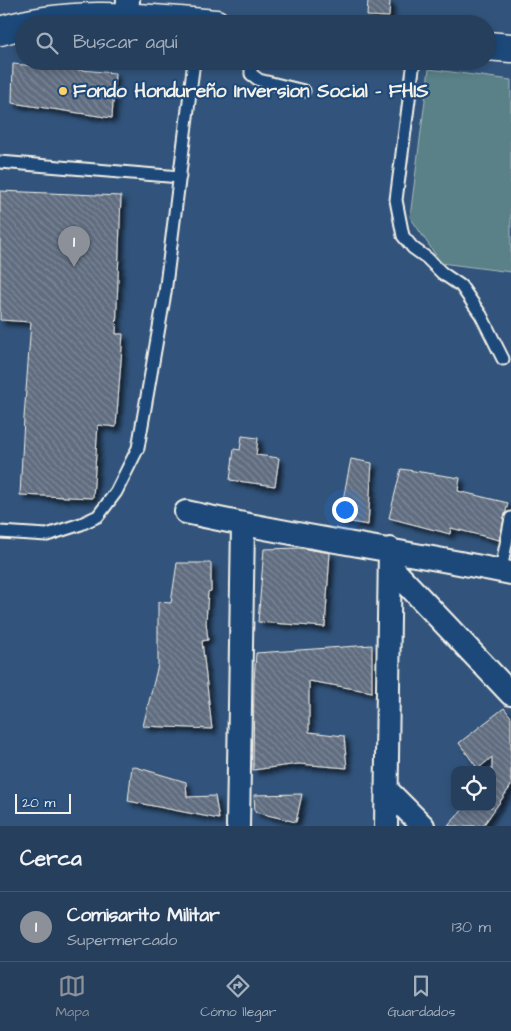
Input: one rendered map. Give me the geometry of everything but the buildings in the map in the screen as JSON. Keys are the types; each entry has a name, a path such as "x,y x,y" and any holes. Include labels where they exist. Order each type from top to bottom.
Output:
{"main road":[{"path":"81,15 128,8 164,15"},
{"path":"0,31 15,26"},
{"path":"496,47 511,48"}],"street":[{"path":"186,512 390,558 506,572"},
{"path":"238,826 243,525"},
{"path":"390,558 511,694"},
{"path":"386,826 390,558"},
{"path":"386,790 423,826"}],"lane":[{"path":"0,532 48,535 98,516 116,492 138,448 166,293 193,70"},
{"path":"251,70 251,74 259,80 304,91"},
{"path":"413,70 396,200 403,236 413,248 427,258 442,273 461,286 481,315 503,359"},
{"path":"0,162 180,177"},
{"path":"506,572 511,518"}],"green space":[{"path":"429,70 511,80 511,272 441,263 410,217"}],"place":[{"name":"Fondo Hondureño Inversion Social - FHIS","path":"63,91"},
{"name":"Comisarito Militar","path":"74,267"}]}
